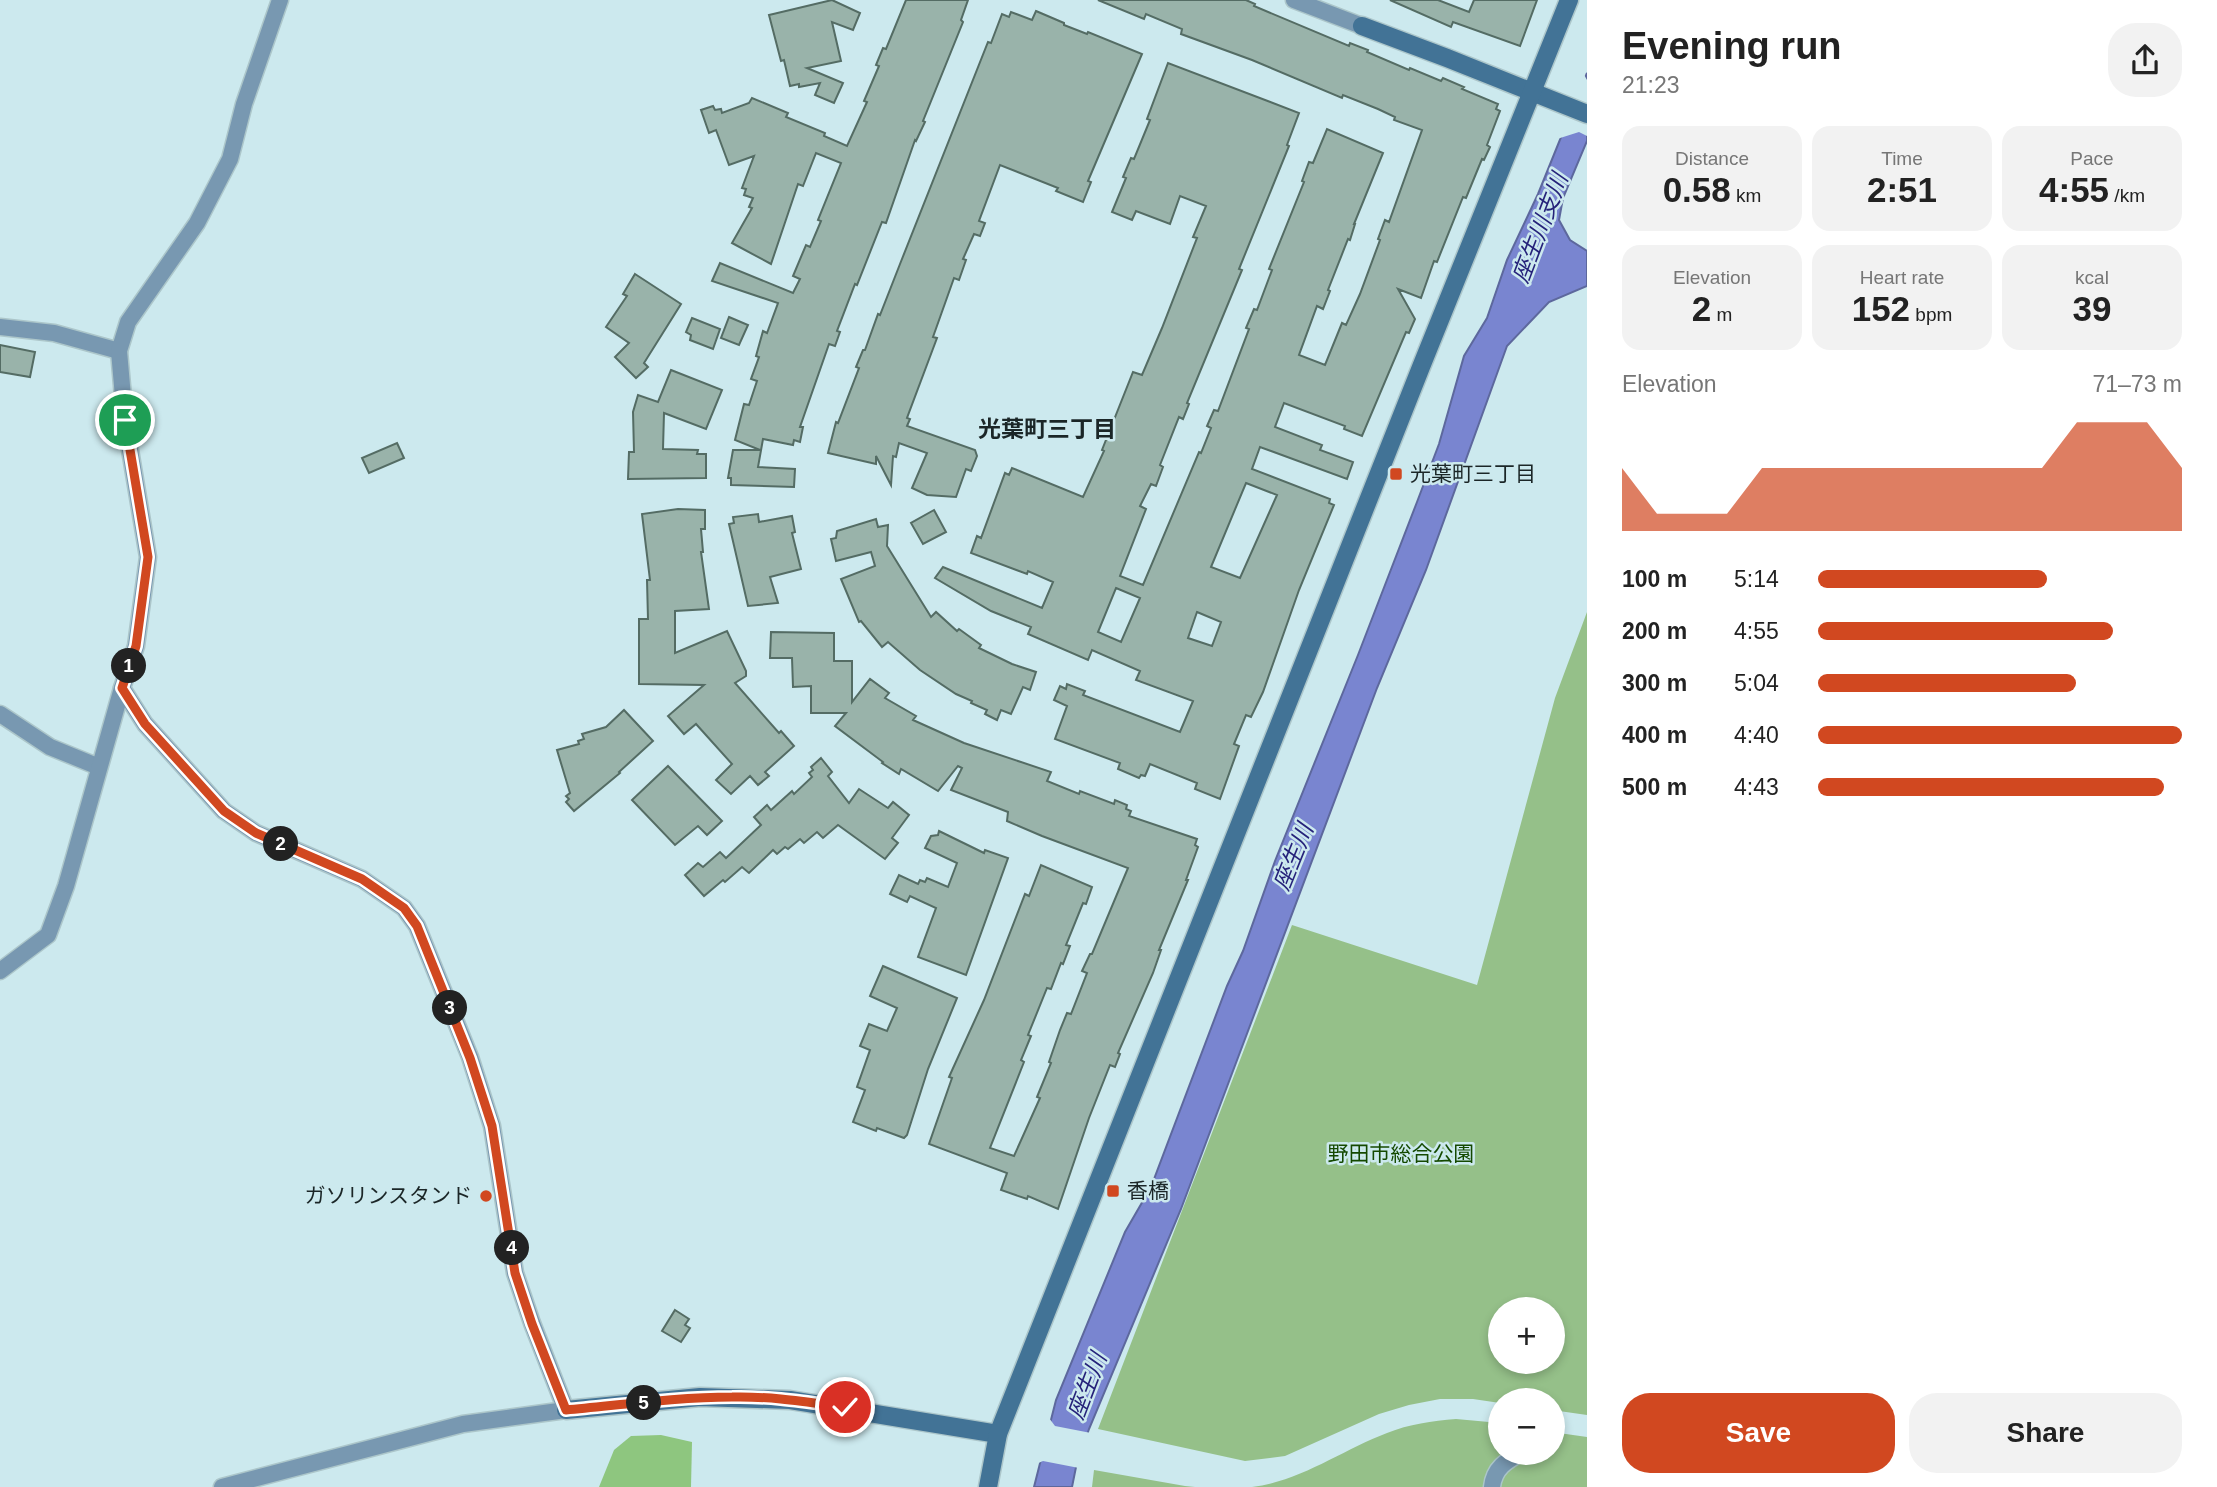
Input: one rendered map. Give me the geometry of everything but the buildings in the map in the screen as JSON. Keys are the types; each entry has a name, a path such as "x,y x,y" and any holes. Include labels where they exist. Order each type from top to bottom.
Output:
{"street":[{"path":"0,971 48,935 66,886 136,646 148,557 125,420 119,351 128,322 197,223 230,159 244,104 280,0"},
{"path":"1294,0 1587,114"},
{"path":"988,1487 998,1434 1420,367 1569,0"},
{"path":"0,327 54,333 119,351"},
{"path":"122,688 145,724 224,811 256,833 362,879 404,908 417,926 470,1058 492,1126 515,1273 566,1410"},
{"path":"0,714 50,747 99,767"},
{"path":"222,1487 463,1424 566,1410 700,1397 776,1399 845,1407 998,1434"},
{"path":"1492,1487 1494,1473 1500,1465"}],"green space":[{"name":"野田市総合公園","path":"1587,612 1587,1415 1565,1412 1565,1388 1488,1388 1488,1401 1440,1399 1409,1405 1379,1414 1285,1456 1245,1461 1098,1429 1292,925 1477,985 1555,698"},
{"path":"1456,1419 1488,1422 1488,1465 1565,1465 1565,1434 1587,1437 1587,1487 1252,1487 1270,1484 1304,1472 1370,1440 1421,1423"},
{"path":"661,1435 692,1442 691,1487 599,1487 614,1450 631,1436"},
{"path":"1094,1470 1185,1486 1195,1487 1092,1487"}],"water":[{"path":"1587,73 1587,141 1563,198 1559,220 1570,240 1587,251 1587,286 1549,302 1507,346 1426,570 1377,688 1181,1209 1089,1429 1072,1487 1034,1487 1056,1400 1125,1232 1151,1187 1275,861 1439,444 1464,356 1487,318 1507,260 1538,194"}],"pier":[{"path":"1583,73 1587,80 1587,136 1579,132 1557,139"},
{"path":"1049,1418 1055,1426 1091,1433 1079,1468 1043,1461 1036,1464"}],"place":[{"name":"光葉町三丁目","path":"1396,474"},
{"name":"香橋","path":"1113,1191"},
{"name":"ガソリンスタンド","path":"486,1196"}],"district":[{"name":"光葉町三丁目","path":"1047,429"}],"route":[{"path":"125,420 148,557 136,646 122,688 145,724 224,811 256,833 362,879 404,908 417,926 470,1058 492,1126 515,1273 566,1410 735,1396 845,1407"}],"water label":[{"name":"座生川支川","path":"1540,228"},
{"name":"座生川","path":"1293,857"},
{"name":"座生川","path":"1087,1386"}]}
